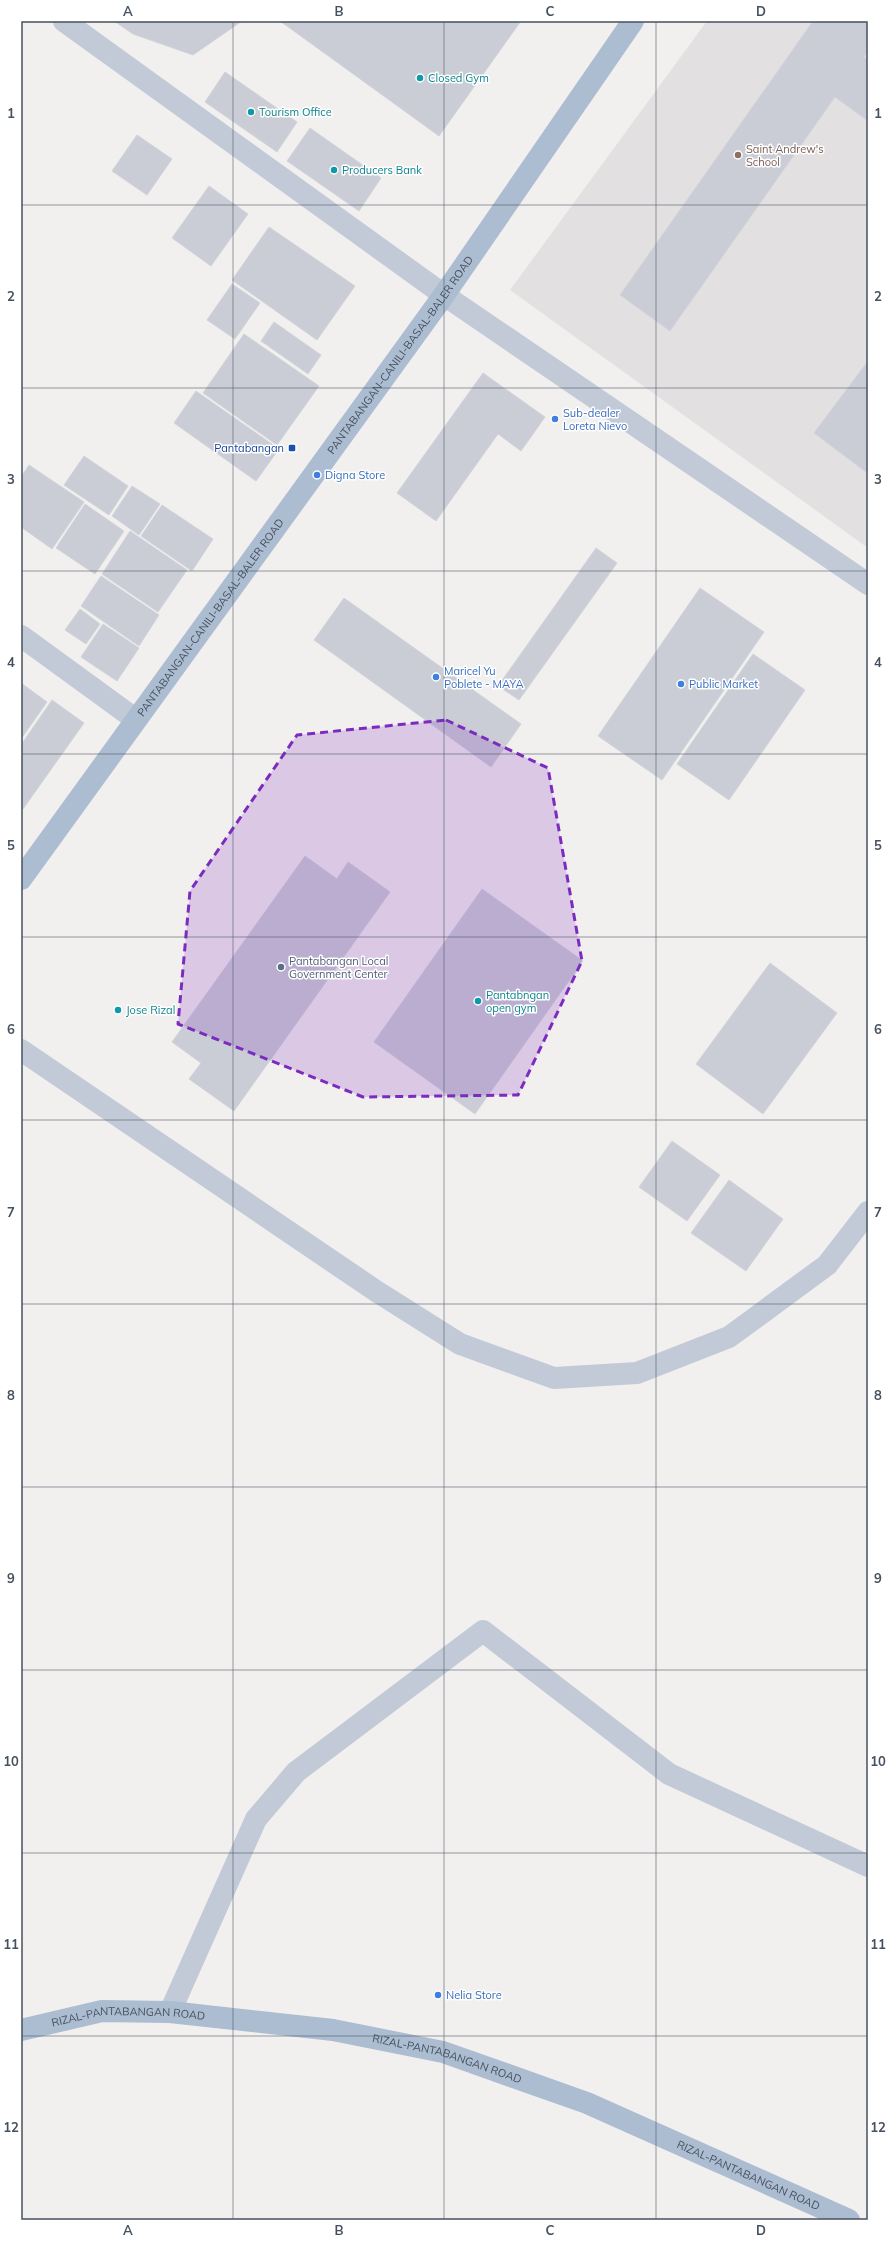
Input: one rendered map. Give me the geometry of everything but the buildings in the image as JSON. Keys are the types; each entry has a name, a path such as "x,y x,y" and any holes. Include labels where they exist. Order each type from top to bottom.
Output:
{"main road":[{"name":"PANTABANGAN-CANILI-BASAL-BALER ROAD","path":"21,879 135,719 444,295 633,21"},
{"name":"RIZAL-PANTABANGAN ROAD","path":"21,2030 102,2011 170,2012 333,2030 443,2052 587,2103 849,2220"}],"street":[{"path":"64,21 444,295 868,584"},
{"path":"21,636 135,719"},
{"path":"21,1050 376,1291 460,1344 554,1378 637,1372 729,1337 827,1265 868,1212"},
{"path":"170,2012 256,1819 296,1772 483,1631 669,1774 868,1866"}],"highlighted area":[{"path":"446,720 548,768 582,961 518,1095 363,1097 178,1024 190,891 297,735"}],"shaded area":[{"name":"Saint Andrew's School","path":"707,21 868,21 868,548 510,290"}],"place":[{"name":"Closed Gym","path":"420,78"},
{"name":"Tourism Office","path":"251,112"},
{"name":"Saint Andrew's School","path":"738,155"},
{"name":"Producers Bank","path":"334,170"},
{"name":"Sub-dealer Loreta Nievo","path":"555,419"},
{"name":"Pantabangan","path":"292,448"},
{"name":"Digna Store","path":"317,475"},
{"name":"Maricel Yu Poblete - MAYA","path":"436,677"},
{"name":"Public Market","path":"681,684"},
{"name":"Pantabangan Local Government Center","path":"281,967"},
{"name":"Pantabngan open gym","path":"478,1001"},
{"name":"Jose Rizal","path":"118,1010"},
{"name":"Nelia Store","path":"438,1995"}]}
